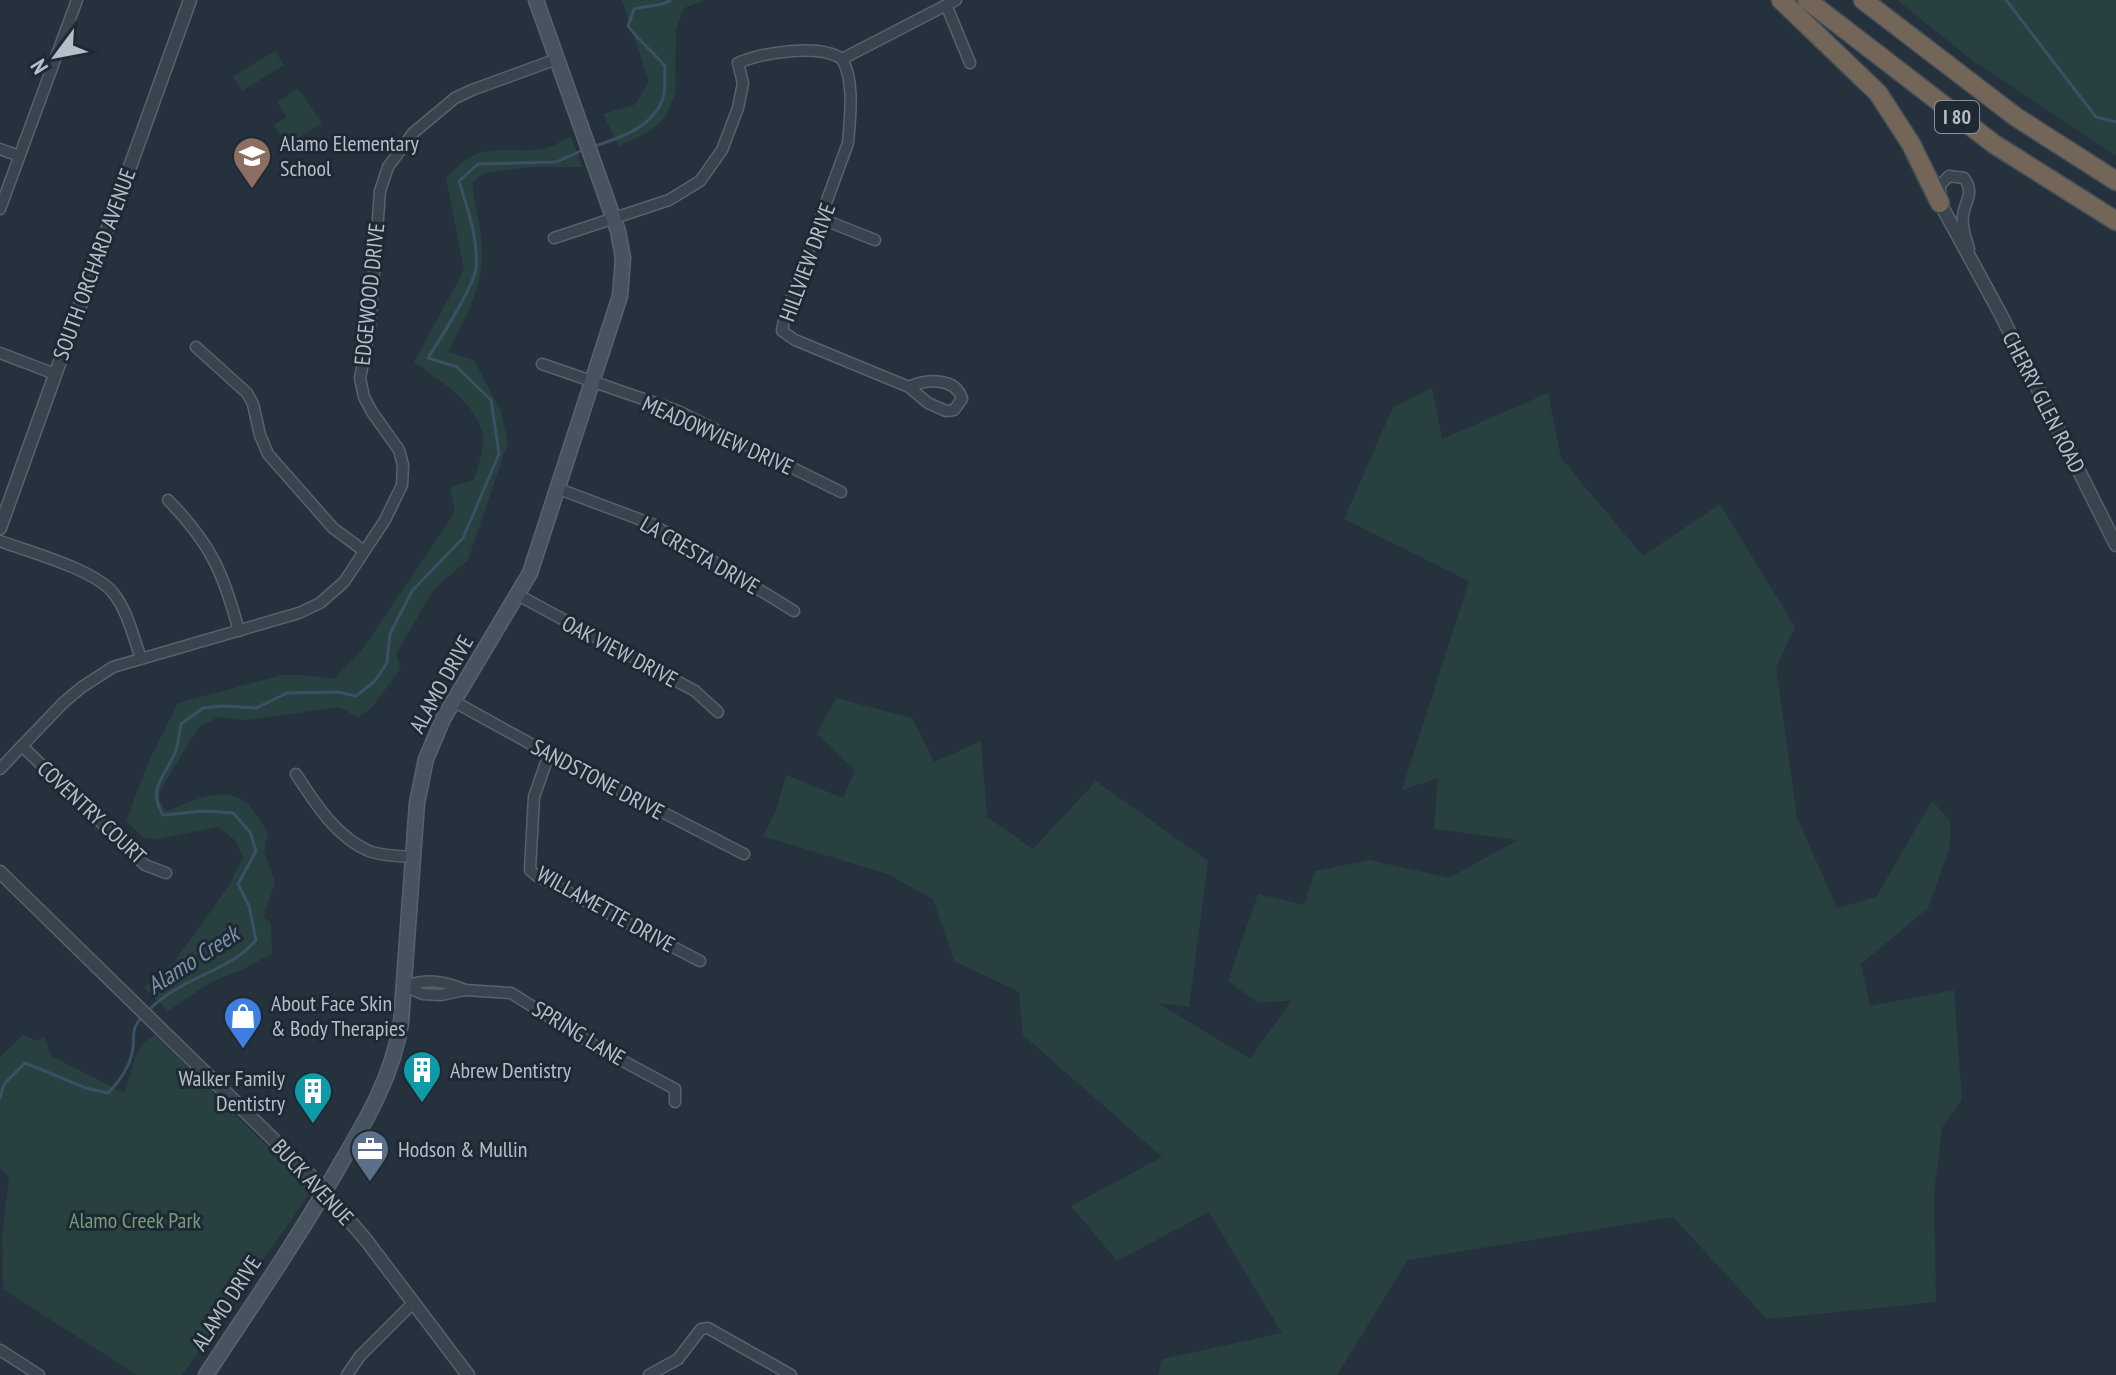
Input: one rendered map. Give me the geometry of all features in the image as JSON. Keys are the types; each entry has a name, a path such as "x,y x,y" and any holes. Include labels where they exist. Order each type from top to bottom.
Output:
{"highway":[{"path":"1781,0 1878,93 1911,144 1940,203"},
{"name":"I 80","path":"1807,0 1994,144 2116,221"},
{"name":"I 80","path":"1863,0 2016,117 2116,181"}],"main road":[{"name":"ALAMO DRIVE","path":"206,1375 325,1192 381,1090 397,1043 423,767 453,701 530,573 593,383 623,280 623,258 613,218 536,0"}],"street":[{"path":"0,209 77,0"},
{"name":"SOUTH ORCHARD AVENUE","path":"0,528 190,0"},
{"path":"554,238 669,200 700,181 722,150 742,95 743,83 738,63 755,56 815,51 835,54 842,59 951,4 970,63"},
{"name":"EDGEWOOD DRIVE","path":"0,769 82,687 113,667 299,613 320,603 344,582 385,520 402,485 403,465 399,450 372,412 364,397 360,378 370,327 380,191 388,167 413,133 455,98 557,59"},
{"name":"HILLVIEW DRIVE","path":"842,59 846,66 851,115 848,143 785,315 782,331 795,340 909,387"},
{"path":"0,149 19,156"},
{"name":"CHERRY GLEN ROAD","path":"1972,258 1964,232 1963,215 1970,193 1964,178 1944,179 1940,185 1940,203 1972,258 2116,545"},
{"path":"822,219 875,240"},
{"path":"196,347 247,393 268,454 333,528 364,551"},
{"path":"0,353 55,374"},
{"name":"MEADOWVIEW DRIVE","path":"542,364 678,411 841,492"},
{"path":"934,380 960,391 962,399 954,410 946,411 928,403 909,387 921,381 934,380"},
{"name":"LA CRESTA DRIVE","path":"559,489 652,524 794,611"},
{"path":"168,500 195,528 212,554 223,576 239,631"},
{"path":"0,541 100,580 115,594 123,608 141,658"},
{"name":"OAK VIEW DRIVE","path":"518,595 695,691 718,712"},
{"name":"SANDSTONE DRIVE","path":"453,701 744,854"},
{"name":"COVENTRY COURT","path":"22,746 145,865 166,873"},
{"name":"WILLAMETTE DRIVE","path":"549,754 534,797 530,870 700,961"},
{"path":"296,774 335,827 355,843 372,852 413,857"},
{"name":"BUCK AVENUE","path":"0,872 325,1192 468,1375"},
{"name":"SPRING LANE","path":"404,986 423,994 497,991 522,999 597,1047 675,1089 675,1102"},
{"path":"347,1375 360,1356 414,1302"},
{"path":"649,1375 678,1359 701,1329 708,1328 791,1375"},
{"path":"0,1350 39,1375"}],"green space":[{"path":"622,0 706,0 684,8 676,29 675,96 664,119 648,132 619,146 603,114 634,105 649,83"},
{"path":"1897,0 2116,0 2116,156 1972,60"},
{"path":"275,51 284,65 242,91 233,77"},
{"path":"298,89 322,123 287,145 274,125 287,117 277,102"},
{"path":"571,137 582,167 531,167 483,173 472,183 481,240 481,269 470,306 448,352 474,360 500,409 508,442 468,560 434,589 396,654 401,668 372,707 358,718 340,707 247,720 218,717 198,728 161,789 159,800 166,811 216,795 236,797 245,802 268,832 264,851 275,883 263,918 271,922 272,953 244,969 211,982 168,1011 144,987 174,962 228,887 243,858 236,841 218,827 158,839 144,838 126,821 148,763 178,703 282,675 334,679 360,653 455,512 450,487 474,480 482,452 483,436 473,413 456,393 414,362 464,270 446,178 470,157 481,153 542,149"},
{"path":"1432,388 1442,439 1548,393 1561,458 1643,556 1720,504 1795,627 1776,667 1797,817 1837,908 1876,897 1932,801 1951,822 1949,850 1928,908 1861,964 1870,1006 1954,990 1962,1100 1942,1128 1934,1194 1936,1302 1767,1319 1673,1217 1408,1260 1337,1375 1158,1375 1162,1359 1282,1333 1209,1212 1117,1261 1071,1206 1162,1157 1023,1035 1019,992 954,961 933,899 887,874 763,836 776,811 786,775 843,798 855,770 817,734 836,698 912,718 934,762 981,741 987,817 1033,849 1096,781 1208,861 1189,1007 1158,1003 1250,1059 1292,1000 1258,1003 1228,981 1258,894 1304,905 1315,871 1369,860 1449,878 1518,840 1434,829 1438,778 1402,790 1469,581 1344,519 1393,407"},
{"name":"Alamo Creek Park","path":"23,1035 38,1041 44,1036 51,1056 124,1093 138,1052 155,1035 309,1188 308,1196 182,1375 137,1375 3,1289 2,1236 9,1178 0,1167 0,1057"}],"waterway":[{"name":"Alamo Creek","path":"592,147 634,130 658,108 664,94 665,66 628,26 634,9 671,0"},
{"name":"Alamo Creek","path":"2006,0 2096,117 2116,122"},
{"name":"Alamo Creek","path":"147,1012 174,990 232,960 256,940 249,906 238,884 256,851 250,832 233,813 204,811 163,815 158,805 157,789 176,750 181,724 203,708 256,708 287,693 338,692 356,696 374,682 387,663 390,634 412,591 463,538 499,454 491,400 457,367 428,358 463,300 476,268 474,235 459,181 478,164 556,162 585,149"},
{"name":"Alamo Creek","path":"0,1098 4,1084 25,1063 86,1088 108,1093 128,1065 134,1031 142,1017"}],"place":[{"name":"Alamo Elementary School","path":"252,190"},
{"name":"About Face Skin & Body Therapies","path":"243,1050"},
{"name":"Abrew Dentistry","path":"422,1104"},
{"name":"Walker Family Dentistry","path":"313,1125"},
{"name":"Hodson & Mullin","path":"370,1183"}]}
